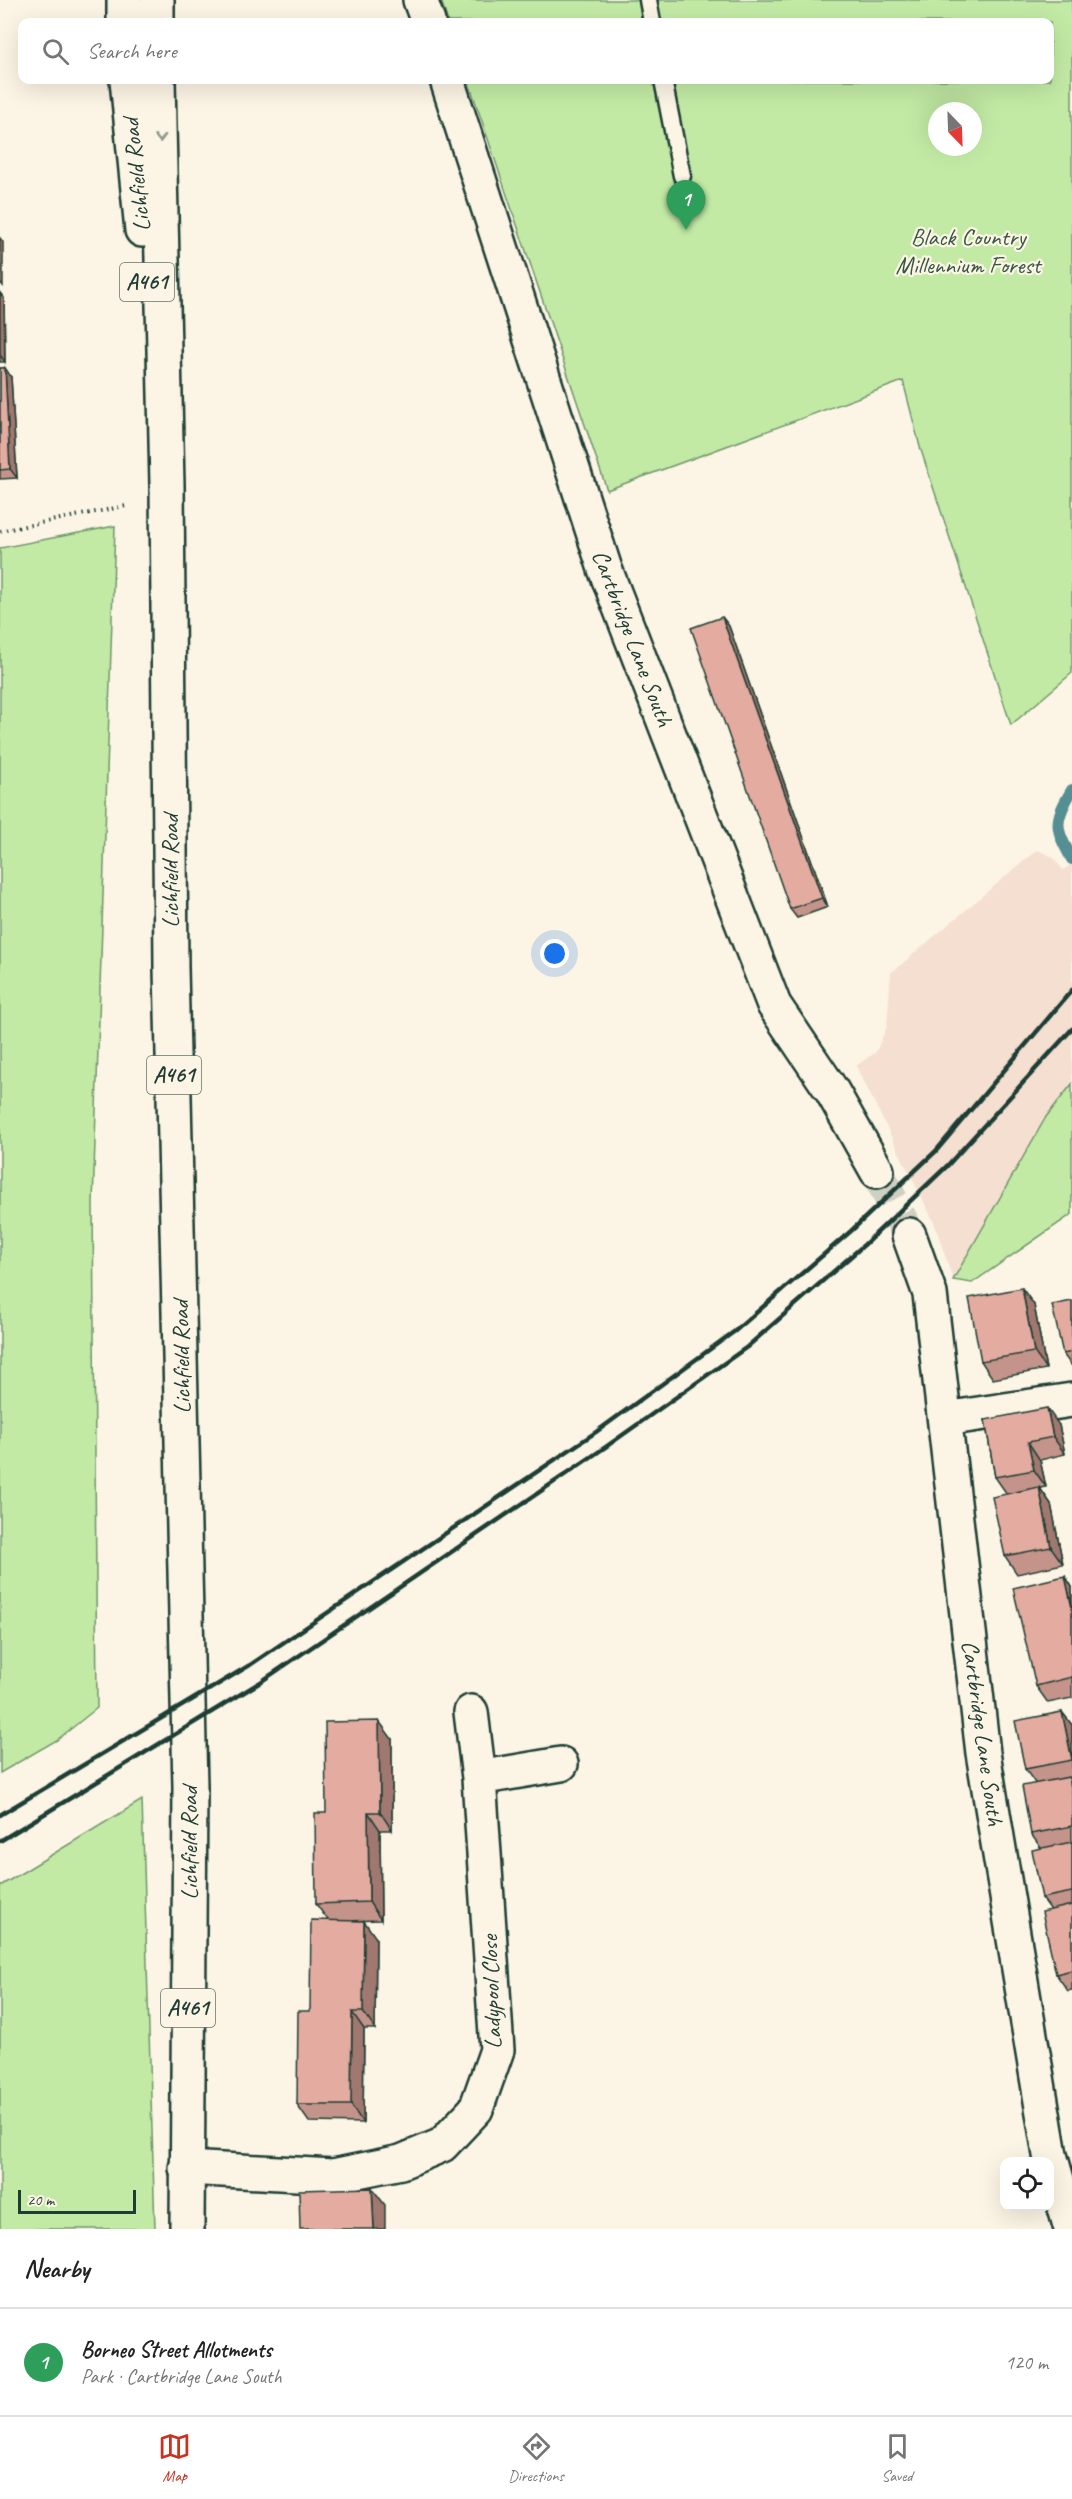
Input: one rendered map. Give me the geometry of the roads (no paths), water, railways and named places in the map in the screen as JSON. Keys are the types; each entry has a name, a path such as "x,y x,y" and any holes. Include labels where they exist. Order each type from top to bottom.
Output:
{"main road":[{"path":"124,0 124,18"},
{"path":"157,0 157,18"},
{"path":"420,0 427,18"},
{"name":"Lichfield Road","path":"127,84 167,485"},
{"name":"Lichfield Road","path":"158,84 167,485 171,968 190,1787 187,2229"},
{"name":"Cartbridge Lane South","path":"448,84 605,569 774,1005 832,1091 877,1171"},
{"name":"Cartbridge Lane South","path":"909,1235 930,1294 983,1753 1061,2152 1071,2229"},
{"path":"945,1419 1072,1400"},
{"name":"Ladypool Close","path":"186,2168 333,2175 401,2162 442,2145 476,2109 497,2050 479,1778 471,1712"},
{"path":"479,1778 561,1764"}],"lane":[{"path":"648,0 651,18"},
{"path":"664,84 682,176"}],"waterway":[{"path":"1072,790 1062,810 1058,825 1062,840 1072,859"}],"tunnel":[{"path":"877,1171 909,1235"}],"railway":[{"path":"0,1815 250,1665 596,1432 735,1331 851,1231 936,1151 1072,990"},
{"path":"0,1841 259,1683 607,1446 747,1347 865,1244 947,1166 1072,1029"}],"place":[{"name":"Borneo Street Allotments","path":"686,230"}],"park label":[{"name":"Black Country Millennium Forest","path":"968,251"}]}
